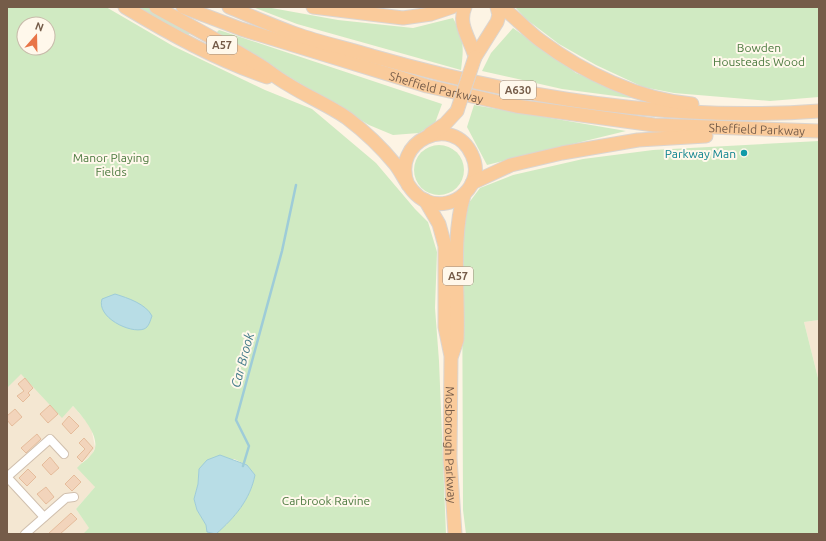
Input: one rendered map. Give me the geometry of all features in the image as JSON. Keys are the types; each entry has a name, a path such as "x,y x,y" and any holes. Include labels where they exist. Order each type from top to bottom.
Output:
{"highway":[{"path":"124,7 196,47 239,67 288,85"},
{"name":"A57","path":"156,7 263,68 288,85 325,104 348,119 395,164 408,185 419,197 425,200 438,204 452,202 464,195 472,183 475,170 473,156 465,144 458,139"},
{"name":"Sheffield Parkway","path":"183,7 241,29 427,86 516,106 654,125 816,131"},
{"name":"Sheffield Parkway","path":"228,7 297,34 334,45 424,70 520,91 596,103 667,110 718,113 812,111"},
{"path":"313,7 402,18 431,14 452,7"},
{"path":"464,7 462,22 472,43 475,57"},
{"path":"458,139 455,130 457,112 475,57 496,25 499,15 497,7"},
{"path":"501,7 532,35 563,57 592,73 630,89 685,104 812,111"},
{"path":"408,185 405,172 406,161 416,143 445,124 457,112"},
{"path":"472,183 502,169 522,162 562,153 638,140 816,131"},
{"path":"429,135 447,134 458,139"},
{"name":"Mosborough Parkway","path":"451,356 457,340 458,233 460,207 464,195"},
{"name":"Mosborough Parkway","path":"425,200 439,224 445,246 445,328 451,356 450,458 455,534"}],"street":[{"path":"44,517 7,477 50,439 64,454"},
{"path":"25,534 66,498 74,497"}],"shaded area":[{"path":"819,320 819,382 804,322"},
{"path":"21,373 62,417 73,406 91,427 95,447 92,455 82,462 95,487 76,509 90,529 84,534 7,534 7,388"}],"green space":[{"path":"7,7 106,7 173,46 265,90 312,109 376,163 428,222 437,252 435,308 439,361 446,534 216,534 83,534 89,528 76,509 95,487 77,468 95,449 94,436 82,416 73,406 62,418 21,374 7,388","holes":["234,459 247,465 255,475 253,484 241,508 216,534 206,525 197,510 194,499 198,484 199,469"]},
{"path":"136,7 151,7 191,33 188,35"},
{"path":"253,7 266,7 338,20 413,28 453,18 459,31 462,43 463,55 461,70 297,24"},
{"name":"Bowden Housteads Wood","path":"515,7 819,7 819,97 770,101 674,93 643,87 596,65 559,44 526,19"},
{"path":"513,28 576,73 629,93 631,98 562,89 482,71 491,53"},
{"path":"219,30 442,104 435,123 419,133 393,135 369,125 216,33"},
{"path":"474,105 626,131 487,165 467,127"},
{"path":"819,141 819,320 804,322 819,382 819,534 466,534 463,510 462,237 468,204 480,188 513,175 583,159 653,150"},
{"path":"444,145 449,146 457,152 463,160 463,180 457,188 449,194 434,195 429,194 421,188 415,180 414,165 415,160 421,152 429,146"}],"water":[{"path":"115,294 125,297 146,308 152,316 147,327 138,330 131,329 116,323 109,318 104,312 102,299"},
{"path":"220,455 247,465 255,475 253,484 241,508 216,534 207,532 206,525 197,510 194,499 198,484 199,469 207,460"}],"building":[{"path":"25,378 33,388 28,393 30,395 23,402 17,396 24,391 18,384"},
{"path":"50,405 58,414 48,423 40,414"},
{"path":"15,409 22,417 12,426 7,420 7,416"},
{"path":"69,416 79,426 71,434 62,424"},
{"path":"37,434 41,439 26,453 21,448"},
{"path":"84,438 93,448 82,462 77,457 85,449 79,443"},
{"path":"50,457 59,468 51,475 42,465"},
{"path":"28,469 36,477 27,486 19,478"},
{"path":"74,475 81,482 72,491 65,484"},
{"path":"46,487 54,497 46,504 37,494"},
{"path":"71,513 77,519 60,534 48,534"}],"waterway":[{"name":"Car Brook","path":"243,466 249,446 236,420 282,251 296,185"}],"place":[{"name":"Parkway Man","path":"744,153"}],"park label":[{"name":"Manor Playing Fields","path":"111,164"},
{"name":"Carbrook Ravine","path":"326,500"}]}
